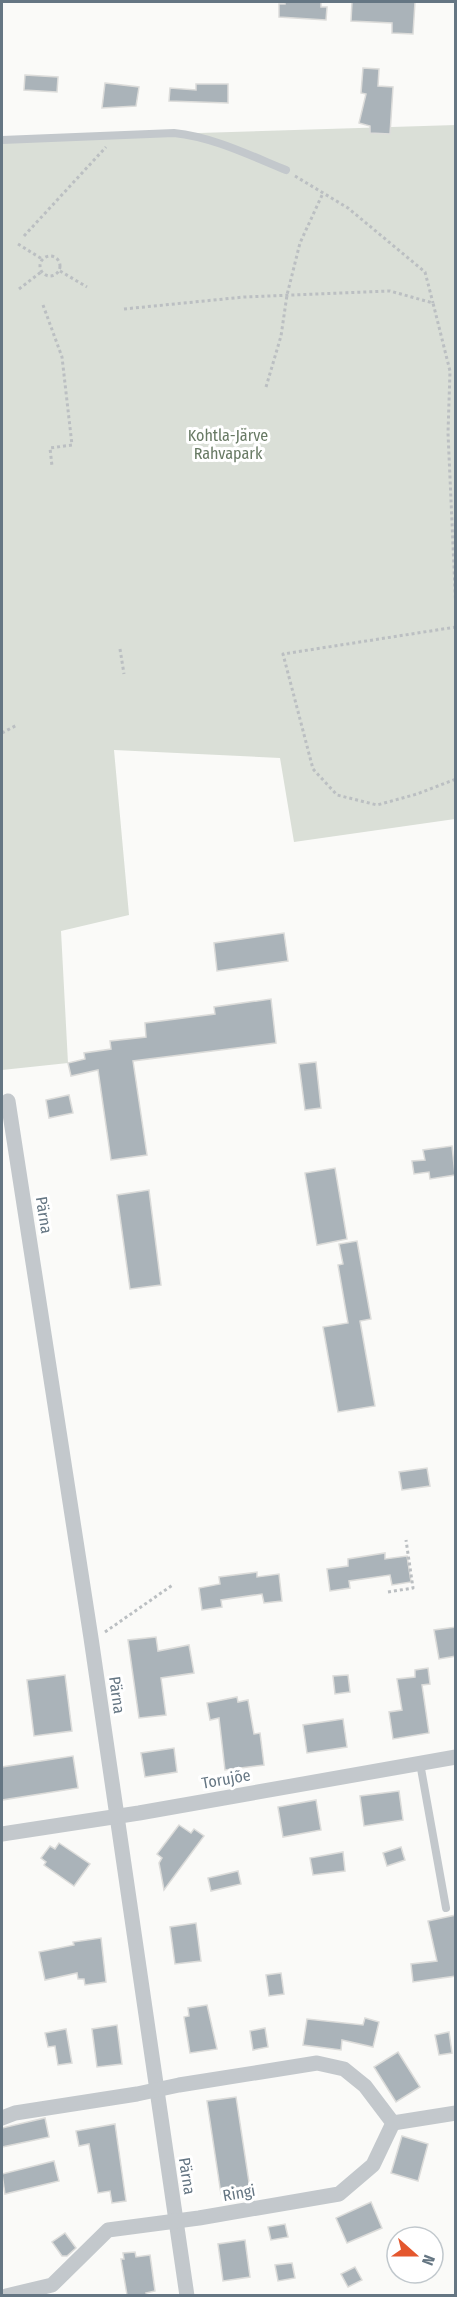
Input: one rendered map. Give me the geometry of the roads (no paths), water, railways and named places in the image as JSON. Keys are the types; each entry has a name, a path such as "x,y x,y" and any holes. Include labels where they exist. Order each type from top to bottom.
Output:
{"street":[{"name":"Pärna","path":"8,1101 91,1638 187,2295"},
{"name":"Torujõe","path":"2,1834 456,1757"},
{"path":"2,2118 15,2113 317,2063 344,2069 365,2086 393,2123 456,2114"},
{"name":"Ringi","path":"6,2295 52,2285 108,2229 175,2221 339,2194 373,2165 393,2123"}],"lane":[{"path":"2,140 190,135 215,141 286,170"},
{"path":"420,1763 446,1908"}],"park label":[{"name":"Kohtla-Järve Rahvapark","path":"228,444"}]}
